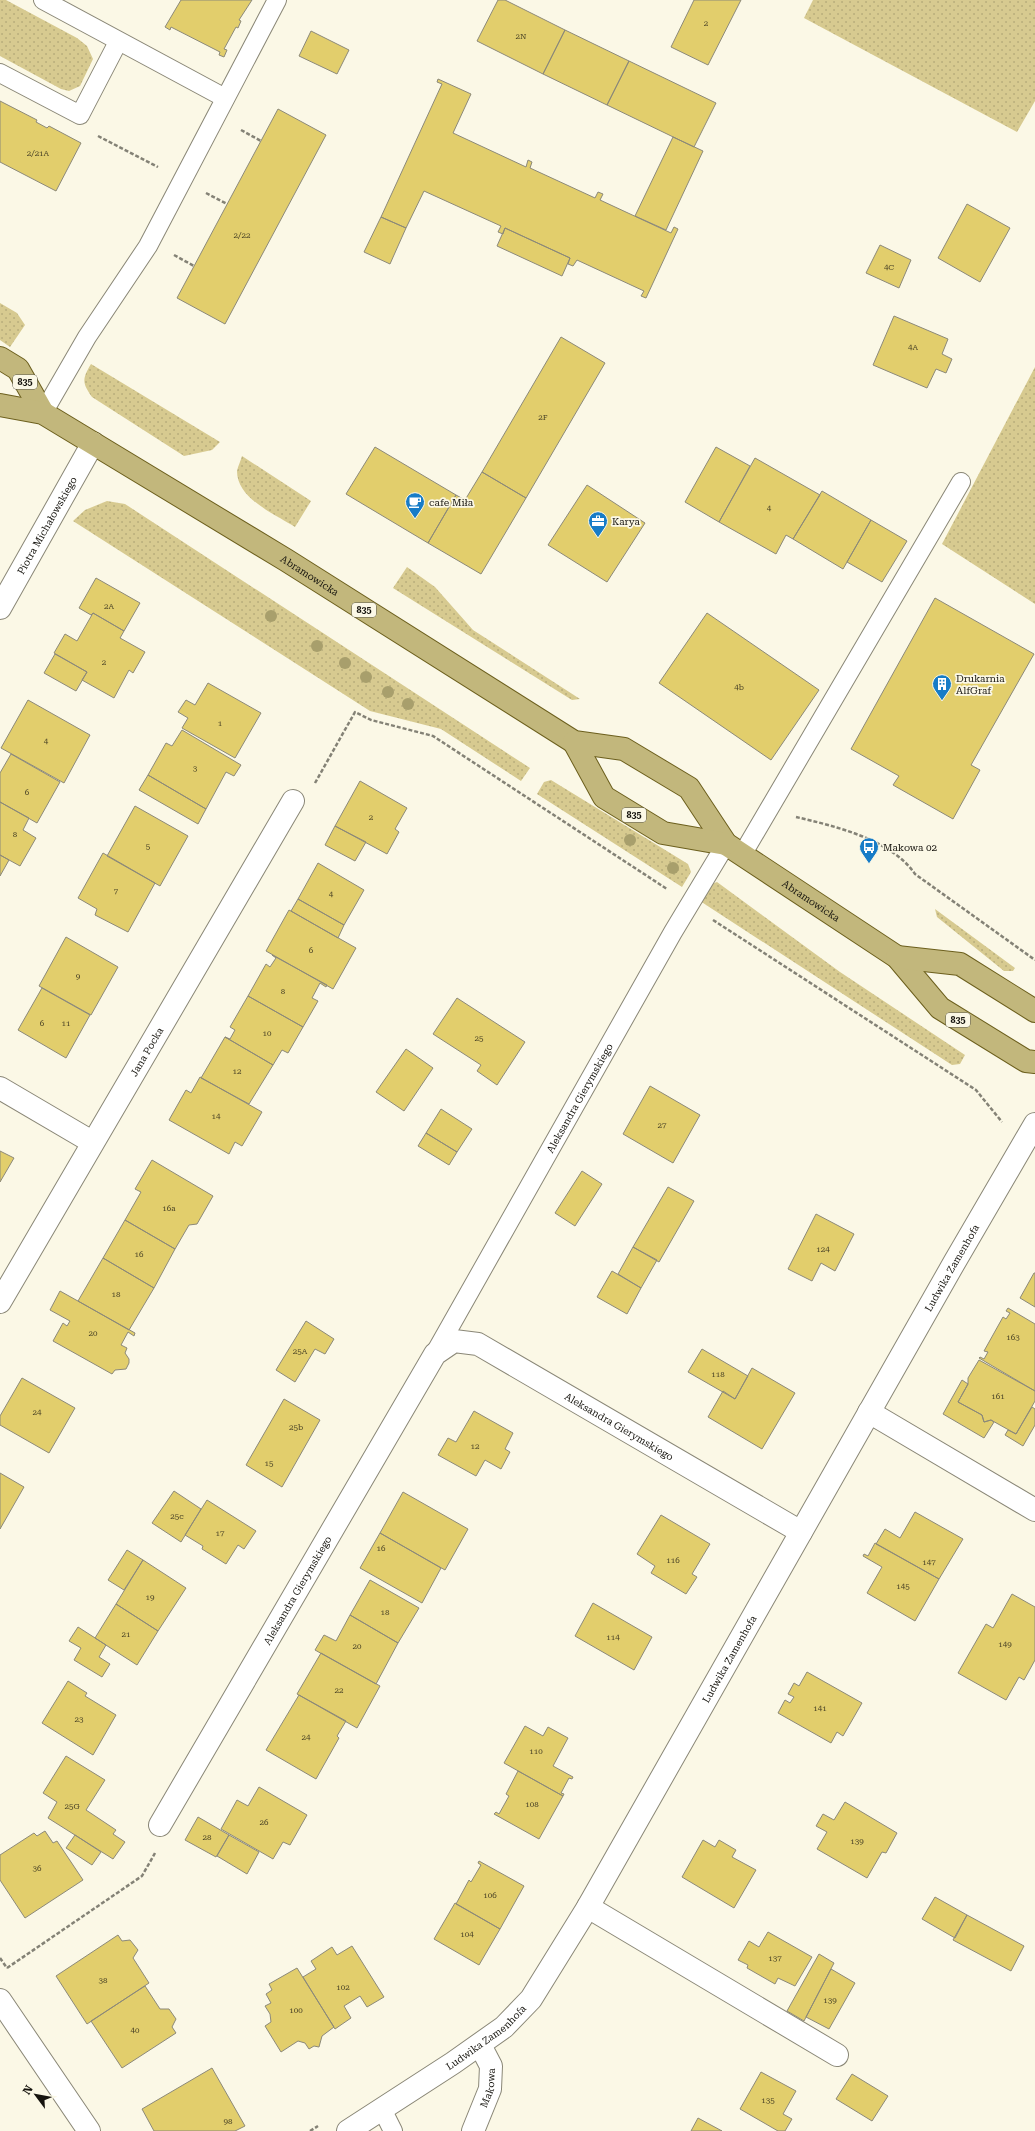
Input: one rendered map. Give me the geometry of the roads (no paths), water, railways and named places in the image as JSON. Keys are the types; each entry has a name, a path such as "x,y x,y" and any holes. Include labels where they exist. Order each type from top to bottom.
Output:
{"main road":[{"name":"Abramowicka","path":"0,358 18,369 43,413"},
{"name":"Abramowicka","path":"0,405 43,413 280,556 574,742 624,749 689,788 734,849 898,957 940,1008 1026,1061 1035,1062"},
{"name":"Abramowicka","path":"574,742 604,797 663,833 734,849"},
{"name":"Abramowicka","path":"898,957 960,964 1035,1012"}],"street":[{"name":"Piotra Michałowskiego","path":"0,608 92,443"},
{"name":"Jana Pocka","path":"0,1302 92,1142 293,801"},
{"path":"0,1088 92,1142"},
{"name":"Ludwika Zamenhofa","path":"348,2131 480,2045 504,2027 531,1999 588,1907 1030,1131"},
{"name":"Aleksandra Gierymskiego","path":"160,1826 435,1354 454,1341 478,1344 801,1532"},
{"path":"869,1412 1035,1510"},
{"path":"588,1907 837,2055"},
{"path":"0,2000 89,2131"},
{"name":"Makowa","path":"474,2131 490,2089 491,2066 480,2045"}],"lane":[{"path":"43,0 118,42 225,98"},
{"path":"43,413 87,337 148,246 277,0"},
{"path":"0,73 80,115 118,42"},
{"name":"Aleksandra Gierymskiego","path":"435,1354 673,932 734,849 770,808 961,482"},
{"path":"382,2109 393,2131"}],"place":[{"name":"cafe Miła","path":"415,519"},
{"name":"Karya","path":"598,538"},
{"name":"Drukarnia AlfGraf","path":"942,701"},
{"name":"Makowa 02","path":"869,864"}]}
